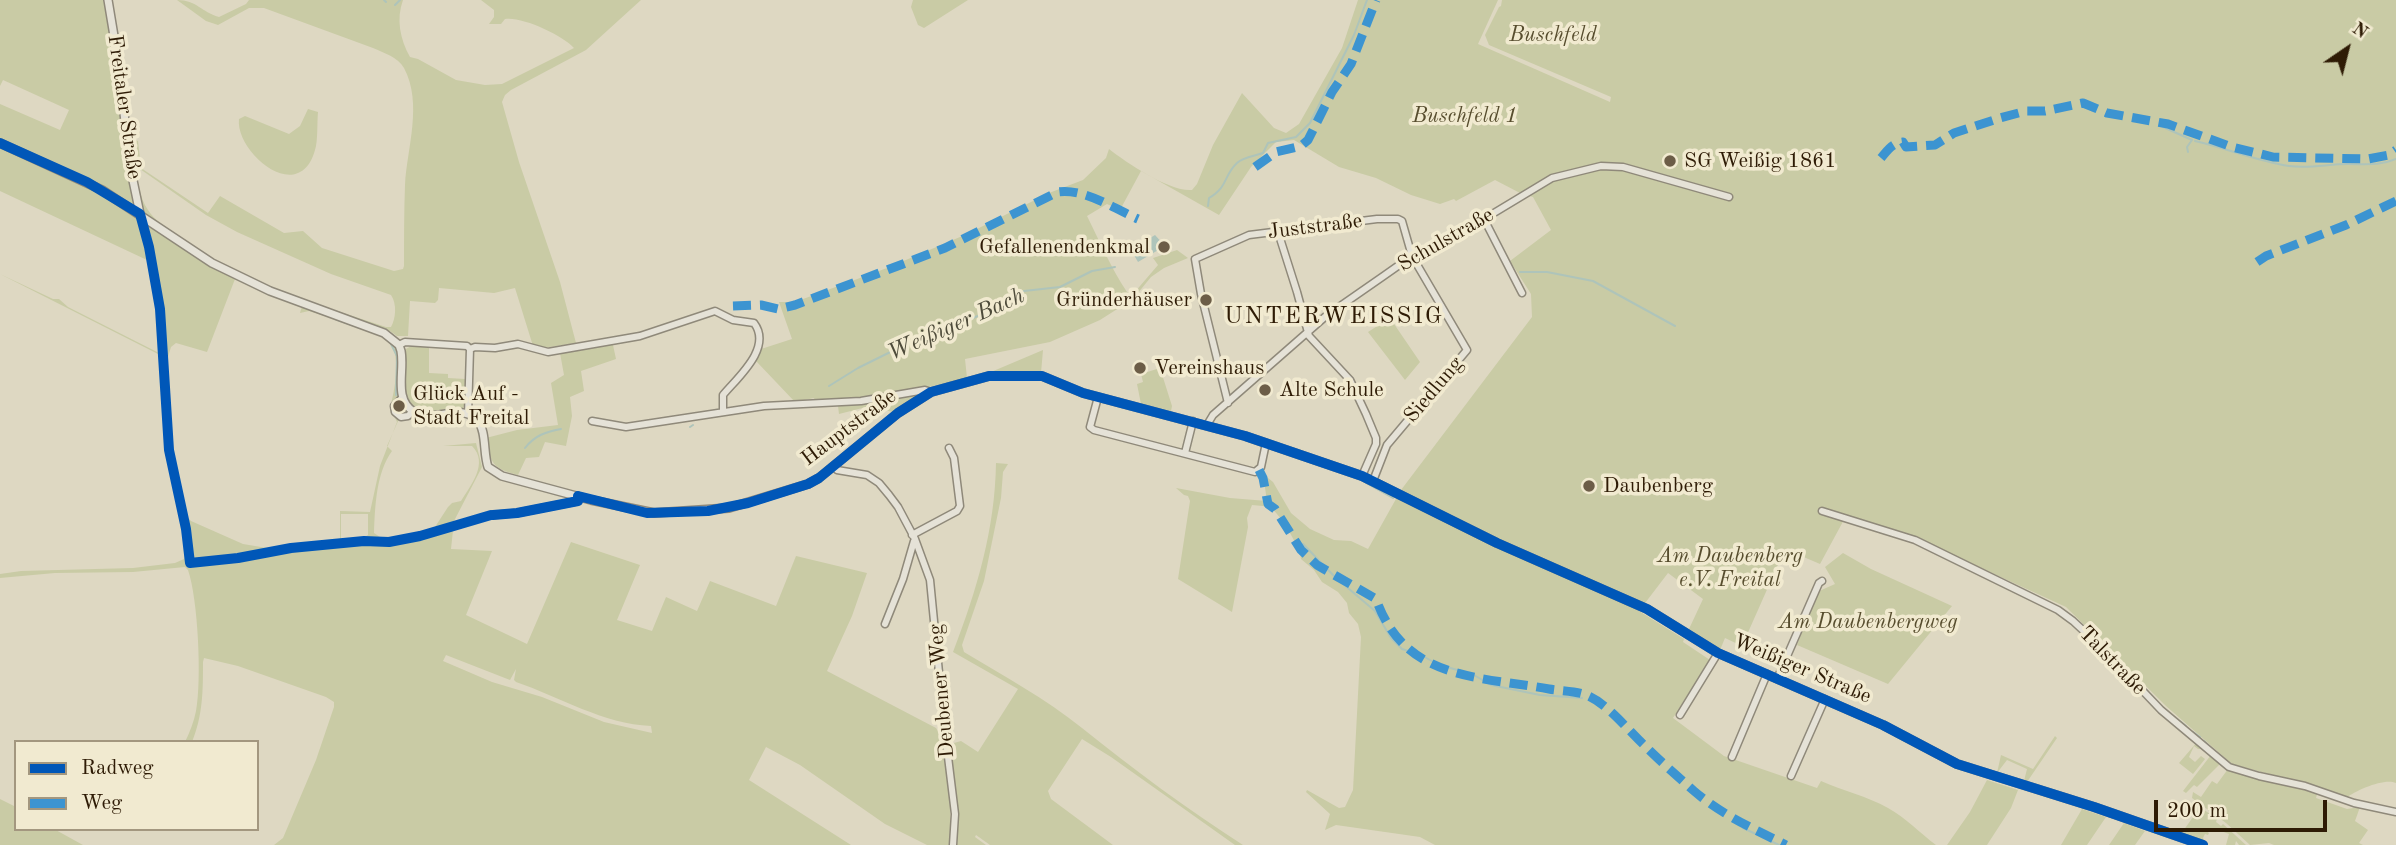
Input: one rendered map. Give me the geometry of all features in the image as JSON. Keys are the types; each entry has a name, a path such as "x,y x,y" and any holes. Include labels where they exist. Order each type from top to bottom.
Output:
{"street":[{"name":"Freitaler Straße","path":"108,0 130,166 140,214"},
{"name":"Freitaler Straße","path":"0,143 87,182 140,214 189,249 237,276 384,333 399,345"},
{"name":"Schulstraße","path":"1207,425 1213,415 1326,316 1412,256 1484,219 1552,178 1601,166 1634,169 1729,197"},
{"name":"Juststraße","path":"1228,402 1195,260 1241,237 1377,219 1398,219 1405,224 1412,256"},
{"path":"1484,219 1522,293"},
{"path":"1278,232 1309,336 1354,387 1376,438 1363,476"},
{"name":"Siedlung","path":"1373,481 1385,449 1468,350 1412,256"},
{"path":"470,349 518,344 548,352 640,336 715,311 733,320 754,323 759,336 757,348 748,366 723,395 723,412"},
{"path":"405,342 463,345 470,349 468,414 419,415 412,412 402,398 402,358 399,345 405,342"},
{"name":"Hauptstraße","path":"468,414 480,423 486,463 491,470 502,476 647,513 708,511 748,503 808,484 835,467 898,413 931,392 989,376 1042,376 1098,397 1266,443 1363,476 1401,495"},
{"path":"592,421 626,426 781,405 861,401 913,392 931,392"},
{"path":"1098,397 1091,429 1255,472 1261,467 1266,443"},
{"path":"402,398 394,406 395,412 401,417 412,412"},
{"path":"1185,453 1193,421"},
{"path":"1376,444 1385,449"},
{"path":"885,624 903,579 913,537 957,512 960,506 954,458 948,448"},
{"name":"Deubener Weg","path":"835,467 837,470 867,475 879,483 898,507 930,580 955,814 953,845"},
{"name":"Weißiger Straße","path":"1401,495 1497,543 1647,609 1718,653 1883,725 1957,764 2203,845"},
{"path":"493,515 578,501 578,496"},
{"name":"Talstraße","path":"1822,511 1915,540 2058,610 2107,652 2161,710 2230,767 2305,786 2354,803 2396,812"},
{"path":"1777,679 1822,581"},
{"name":"Weißiger Straße","path":"1680,715 1718,653"},
{"name":"Weißiger Straße","path":"1732,757 1767,674"},
{"name":"Weißiger Straße","path":"1791,776 1825,699"}],"green space":[{"path":"0,0 112,0 129,134 138,141 141,168 208,213 220,196 284,233 303,231 322,248 394,271 403,269 404,266 405,185 413,111 410,82 401,64 373,48 264,8 249,8 218,25 206,21 177,0 194,4 219,17 249,0 403,0 400,29 410,57 456,80 485,85 502,84 574,48 552,32 521,20 505,19 501,24 489,24 494,17 494,10 481,0 641,0 586,50 511,90 502,102 519,162 560,282 576,343 543,348 533,346 515,288 494,293 439,288 438,300 435,303 410,301 408,336 397,336 390,331 386,336 398,350 400,394 390,405 396,365 393,349 384,338 309,311 300,313 302,306 235,279 207,352 176,343 171,347 168,357 173,458 186,516 191,521 243,544 273,549 212,559 212,563 240,561 282,551 369,542 363,538 368,535 368,514 341,514 340,541 340,511 370,512 380,466 388,447 392,451 380,480 374,533 380,537 406,537 435,527 452,503 461,501 477,474 479,460 472,446 443,446 476,443 482,467 454,521 451,549 492,551 466,615 527,644 571,542 640,565 617,620 652,631 666,597 697,611 710,581 776,606 796,556 867,573 852,616 827,671 936,728 943,746 948,774 950,845 927,845 885,824 800,765 766,747 749,780 851,845 274,845 283,838 316,760 334,702 238,666 204,658 202,703 198,722 193,740 186,740 196,711 199,660 197,619 188,570 185,567 0,578 0,574 21,571 133,568 175,563 184,559 186,552 168,449 160,355 0,274 53,299 59,299 68,307 159,353 158,306 147,260 0,191 0,104 60,130 69,110 3,80 0,86","holes":["135,169 140,169 206,215 237,232 331,274 391,295 395,311 391,327 277,289 200,251 160,223 145,206","446,655 510,680 516,669 516,682 599,715 651,726 652,733 604,722 542,697 492,682 443,661"]},
{"path":"913,0 968,0 924,28 918,25 911,7"},
{"path":"1358,0 1498,0 1478,44 1610,102 1611,97 1489,45 1485,35 1502,0 2396,0 2396,783 2378,783 2346,798 2232,764 2166,706 2066,607 1916,538 1846,516 1820,564 1785,549 1742,646 1725,638 1720,650 1689,629 1703,599 1668,573 1639,611 1684,639 1683,642 1710,660 1673,718 1724,756 1817,788 1821,781 1880,804 1901,816 1936,845 1435,845 1420,837 1336,825 1325,830 1330,814 1306,792 1307,790 1339,808 1345,807 1353,790 1361,637 1358,624 1338,592 1322,582 1314,570 1301,559 1286,526 1273,510 1266,506 1252,505 1247,518 1248,527 1232,612 1178,579 1190,501 1188,496 1176,488 1230,498 1267,501 1263,474 1273,482 1291,513 1310,529 1334,540 1351,541 1368,549 1401,490 1532,317 1531,294 1510,261 1551,230 1533,197 1495,180 1456,201 1454,199 1440,204 1411,195 1376,178 1339,167 1294,140 1276,142 1251,167 1219,215 1148,175 1172,186 1192,190 1242,93 1274,128 1286,133 1299,124 1342,48"},
{"path":"308,109 318,112 316,146 307,166 296,174 283,174 270,168 247,146 240,132 239,119 245,116 289,134 300,126"},
{"path":"1109,149 1141,171 1120,210 1107,204 1087,216 1127,292 1134,293 1158,265 1153,258 1177,250 1188,258 1151,277 1133,299 1100,320 1050,342 965,359 967,378 911,390 853,398 815,402 814,398 795,402 756,361 758,350 792,339 779,302 795,302 887,268 967,234 1049,193 1083,180 1106,158"},
{"path":"1390,318 1420,362 1405,380 1368,332"},
{"path":"613,345 616,359 581,371 584,391 570,397 572,416 566,446 545,442 539,457 526,458 518,475 494,464 486,438 517,430 558,425 551,383 564,375 560,353"},
{"path":"411,346 429,347 429,373 448,374 448,378 465,379 462,410 427,412 411,403 404,377 406,349"},
{"path":"1043,350 1041,373 991,374 991,372"},
{"path":"1160,368 1172,406 1171,411 1141,404 1137,384 1143,382 1141,374"},
{"path":"922,393 893,412 884,410 878,404 839,414 838,406"},
{"path":"996,463 1008,464 1003,472 1001,498 984,581 962,645 964,652 1054,707 1121,759 1243,845 1235,845 1082,739 1048,791 1051,799 1113,845 990,845 976,835 975,837 986,845 956,845 950,748 961,741 978,752 1018,689 953,652 983,559 992,512"},
{"name":"Am Daubenbergweg","path":"1843,553 1871,569 1952,606 1888,684 1797,645 1802,625 1817,592 1835,584 1825,567"},
{"path":"2055,736 2057,738 2027,782 2024,781 2027,769 2007,760 1997,773 2001,755 2033,769"},
{"path":"2198,741 2205,749 2194,746 2189,757 2195,762 2201,756 2205,759 2193,774 2179,763"},
{"path":"2211,755 2220,762 2219,765 2197,787 2194,785 2186,793 2183,791"},
{"path":"2228,769 2257,779 2318,791 2316,798 2347,809 2360,807 2355,821 2368,830 2359,843 2363,845 2250,845 2192,798 2193,792 2201,797 2212,781 2217,784"},
{"path":"1987,780 2018,790 2011,808 1987,845 1947,845 1970,812"},
{"path":"0,799 14,806 14,831 58,831 83,845 0,845"},
{"path":"2200,807 2246,845 2239,845 2236,841 2235,845 2226,845 2229,834 2213,828 2205,830 2209,833 2203,838 2205,842 2181,834"},
{"path":"2082,809 2106,817 2087,845 2061,845"},
{"path":"2124,823 2145,831 2135,845 2109,845"}],"shaded area":[{"path":"1155,235 1165,246 1138,262 1131,250"}],"waterway":[{"path":"395,5 400,0"},
{"name":"Weißiger Bach","path":"1208,206 1209,198 1220,189 1237,163 1263,153 1268,143 1296,137 1310,123 1354,35 1367,0"},
{"path":"2163,127 2192,140 2187,147 2188,152"},
{"path":"2195,141 2296,167 2373,164 2396,159"},
{"name":"Weißiger Bach","path":"829,386 858,368 945,325 956,325 990,311 1024,291 1060,287 1092,271 1115,267"},
{"path":"1520,272 1547,272 1593,281 1675,326"},
{"path":"335,319 363,329"},
{"path":"390,342 397,356 396,395"},
{"path":"525,448 541,435 561,429"},
{"path":"1366,483 1393,498"},
{"path":"1303,544 1335,577 1375,611 1391,638 1402,649 1437,664 1474,675 1491,685 1540,695 1582,698"},
{"path":"2177,719 2186,726"},
{"path":"2193,732 2200,737"},
{"path":"2204,741 2211,748"},
{"path":"1743,828 1779,845"}],"marked path":[{"path":"1255,167 1276,152 1301,146 1308,140 1332,92 1351,64 1376,0"},
{"path":"1881,158 1899,143 1903,142 1906,147 1935,145 1954,133 2000,118 2026,111 2045,111 2083,103 2107,113 2168,124 2232,147 2273,157 2368,159 2389,155 2396,150"},
{"path":"733,306 761,305 778,309 795,305 945,248 1058,192 1089,196 1138,219"},
{"path":"2257,262 2396,201"},
{"path":"1259,470 1268,504 1275,509 1301,550 1317,565 1376,599 1389,626 1405,646 1425,660 1447,670 1496,681 1577,693 1594,699 1705,800 1738,821 1786,845"}],"cycle path":[{"path":"0,143 87,182 140,214 160,309 169,450 186,529 190,563 238,558 291,548 364,541 389,542 420,536 491,515"},
{"path":"493,515 578,501 578,496 647,513 708,511 748,503 819,478 898,413 931,392 989,376 1042,376 1083,393 1245,436 1362,476 1497,543 1647,609 1718,653 1883,725 1957,764 2203,845"}],"place":[{"name":"SG Weißig 1861","path":"1670,161"},
{"name":"Gefallenendenkmal","path":"1164,247"},
{"name":"Gründerhäuser","path":"1206,300"},
{"name":"Vereinshaus","path":"1140,368"},
{"name":"Alte Schule","path":"1265,390"},
{"name":"Glück Auf - Stadt Freital","path":"399,406"},
{"name":"Daubenberg","path":"1589,486"}],"district":[{"name":"UNTERWEISSIG","path":"1334,317"}],"park label":[{"name":"Buschfeld","path":"1553,35"},
{"name":"Buschfeld 1","path":"1465,116"},
{"name":"Am Daubenberg e.V. Freital","path":"1730,568"}]}
